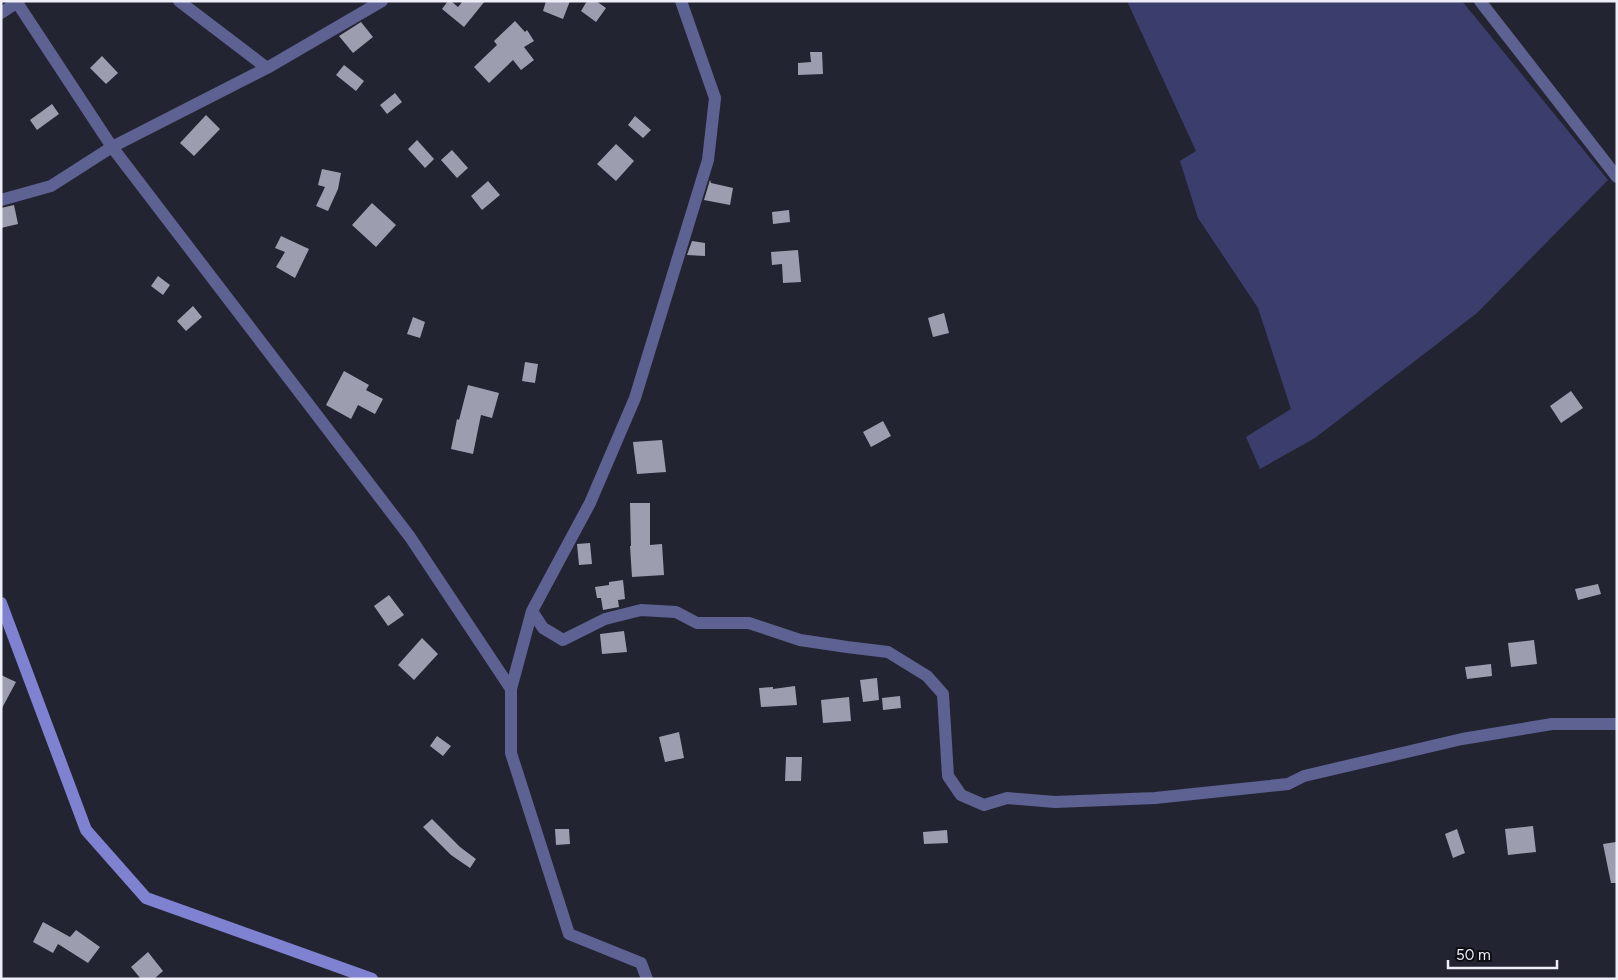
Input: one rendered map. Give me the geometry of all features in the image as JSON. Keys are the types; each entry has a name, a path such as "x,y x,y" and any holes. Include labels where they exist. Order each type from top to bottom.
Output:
{"street":[{"path":"179,1 267,68"},
{"path":"1,200 51,186 112,147 267,68 382,1"},
{"path":"646,979 641,963 569,934 511,753 510,689 532,611 590,503 635,398 708,160 715,98 681,1"},
{"path":"1480,1 1617,177"},
{"path":"1,13 18,2 112,147 410,537 510,689"},
{"path":"1,603 86,830 146,898 372,979"},
{"path":"532,611 543,628 563,640 605,619 641,610 676,612 697,624 749,623 800,640 847,648 888,652 927,676 943,694 948,776 961,795 984,805 1007,798 1056,802 1155,798 1288,784 1304,776 1462,739 1552,724 1617,724"}],"shaded area":[{"path":"1127,1 1462,1 1608,180 1477,313 1315,438 1260,469 1246,437 1291,409 1258,308 1198,218 1180,161 1196,151"}],"building":[{"path":"448,1 451,1 458,7 463,1 485,1 464,27 442,9"},
{"path":"546,1 570,1 563,19 543,11"},
{"path":"587,1 596,1 606,8 596,22 581,11"},
{"path":"515,21 525,32 527,30 534,41 524,47 534,60 521,70 513,60 489,83 474,67 497,45 494,41"},
{"path":"361,22 373,37 353,53 339,36"},
{"path":"810,52 822,52 823,74 798,75 798,63 811,62"},
{"path":"102,56 118,73 106,84 90,68"},
{"path":"344,65 364,81 356,91 336,75"},
{"path":"395,93 402,102 387,114 380,105"},
{"path":"52,104 59,114 37,130 30,120"},
{"path":"206,115 220,129 194,156 180,143"},
{"path":"635,116 651,130 643,138 628,125"},
{"path":"417,140 434,159 425,168 408,149"},
{"path":"616,144 634,161 616,181 597,164"},
{"path":"452,150 468,168 457,178 441,160"},
{"path":"322,169 341,173 338,189 328,211 316,206 325,187 318,185"},
{"path":"710,180 711,183 733,188 730,205 704,200"},
{"path":"488,181 500,195 482,210 471,196"},
{"path":"372,203 396,225 376,247 352,225"},
{"path":"14,205 18,224 1,228 1,208"},
{"path":"789,210 790,222 773,224 772,212"},
{"path":"281,236 309,249 295,278 276,267 285,252 275,248"},
{"path":"692,241 705,243 705,256 687,255"},
{"path":"798,250 801,282 783,283 782,264 772,265 771,252"},
{"path":"158,276 170,285 163,295 151,286"},
{"path":"193,306 202,317 186,331 177,321"},
{"path":"944,313 949,333 933,337 928,318"},
{"path":"413,317 425,322 420,338 407,334"},
{"path":"525,362 538,364 535,383 522,381"},
{"path":"344,371 369,385 366,390 383,399 375,414 358,405 351,419 326,405"},
{"path":"468,385 499,393 492,418 481,415 473,454 451,449 457,419 459,420"},
{"path":"1571,391 1583,408 1561,423 1550,406"},
{"path":"883,421 891,436 871,447 863,432"},
{"path":"662,440 666,472 637,474 633,442"},
{"path":"630,503 650,503 650,545 662,544 664,575 632,577"},
{"path":"590,543 592,564 579,565 577,544"},
{"path":"623,580 625,599 618,600 619,607 603,610 601,598 597,598 595,587"},
{"path":"1598,584 1601,594 1578,600 1575,589"},
{"path":"389,595 404,615 388,626 374,606"},
{"path":"624,631 627,652 602,654 600,634"},
{"path":"422,638 438,654 414,680 398,665"},
{"path":"1534,640 1537,664 1511,667 1508,643"},
{"path":"1491,664 1492,676 1467,679 1465,667"},
{"path":"1,675 16,682 1,710"},
{"path":"877,678 879,700 863,702 860,680"},
{"path":"795,686 797,705 761,707 759,688 773,687 773,689"},
{"path":"900,696 901,708 883,710 882,698"},
{"path":"849,697 851,721 823,723 821,700"},
{"path":"679,732 684,758 665,762 659,737"},
{"path":"437,736 451,746 443,756 430,746"},
{"path":"786,757 802,757 801,781 785,781"},
{"path":"432,819 460,847 476,859 470,868 451,855 423,827"},
{"path":"1533,826 1536,852 1508,855 1505,829"},
{"path":"555,829 569,829 570,844 556,845"},
{"path":"1457,829 1465,853 1453,858 1445,834"},
{"path":"947,830 948,843 924,844 923,832"},
{"path":"1616,842 1617,883 1611,883 1603,844"},
{"path":"43,922 70,937 76,930 100,947 88,963 58,944 53,953 33,942"},
{"path":"148,952 163,971 154,979 141,979 131,967"}]}
